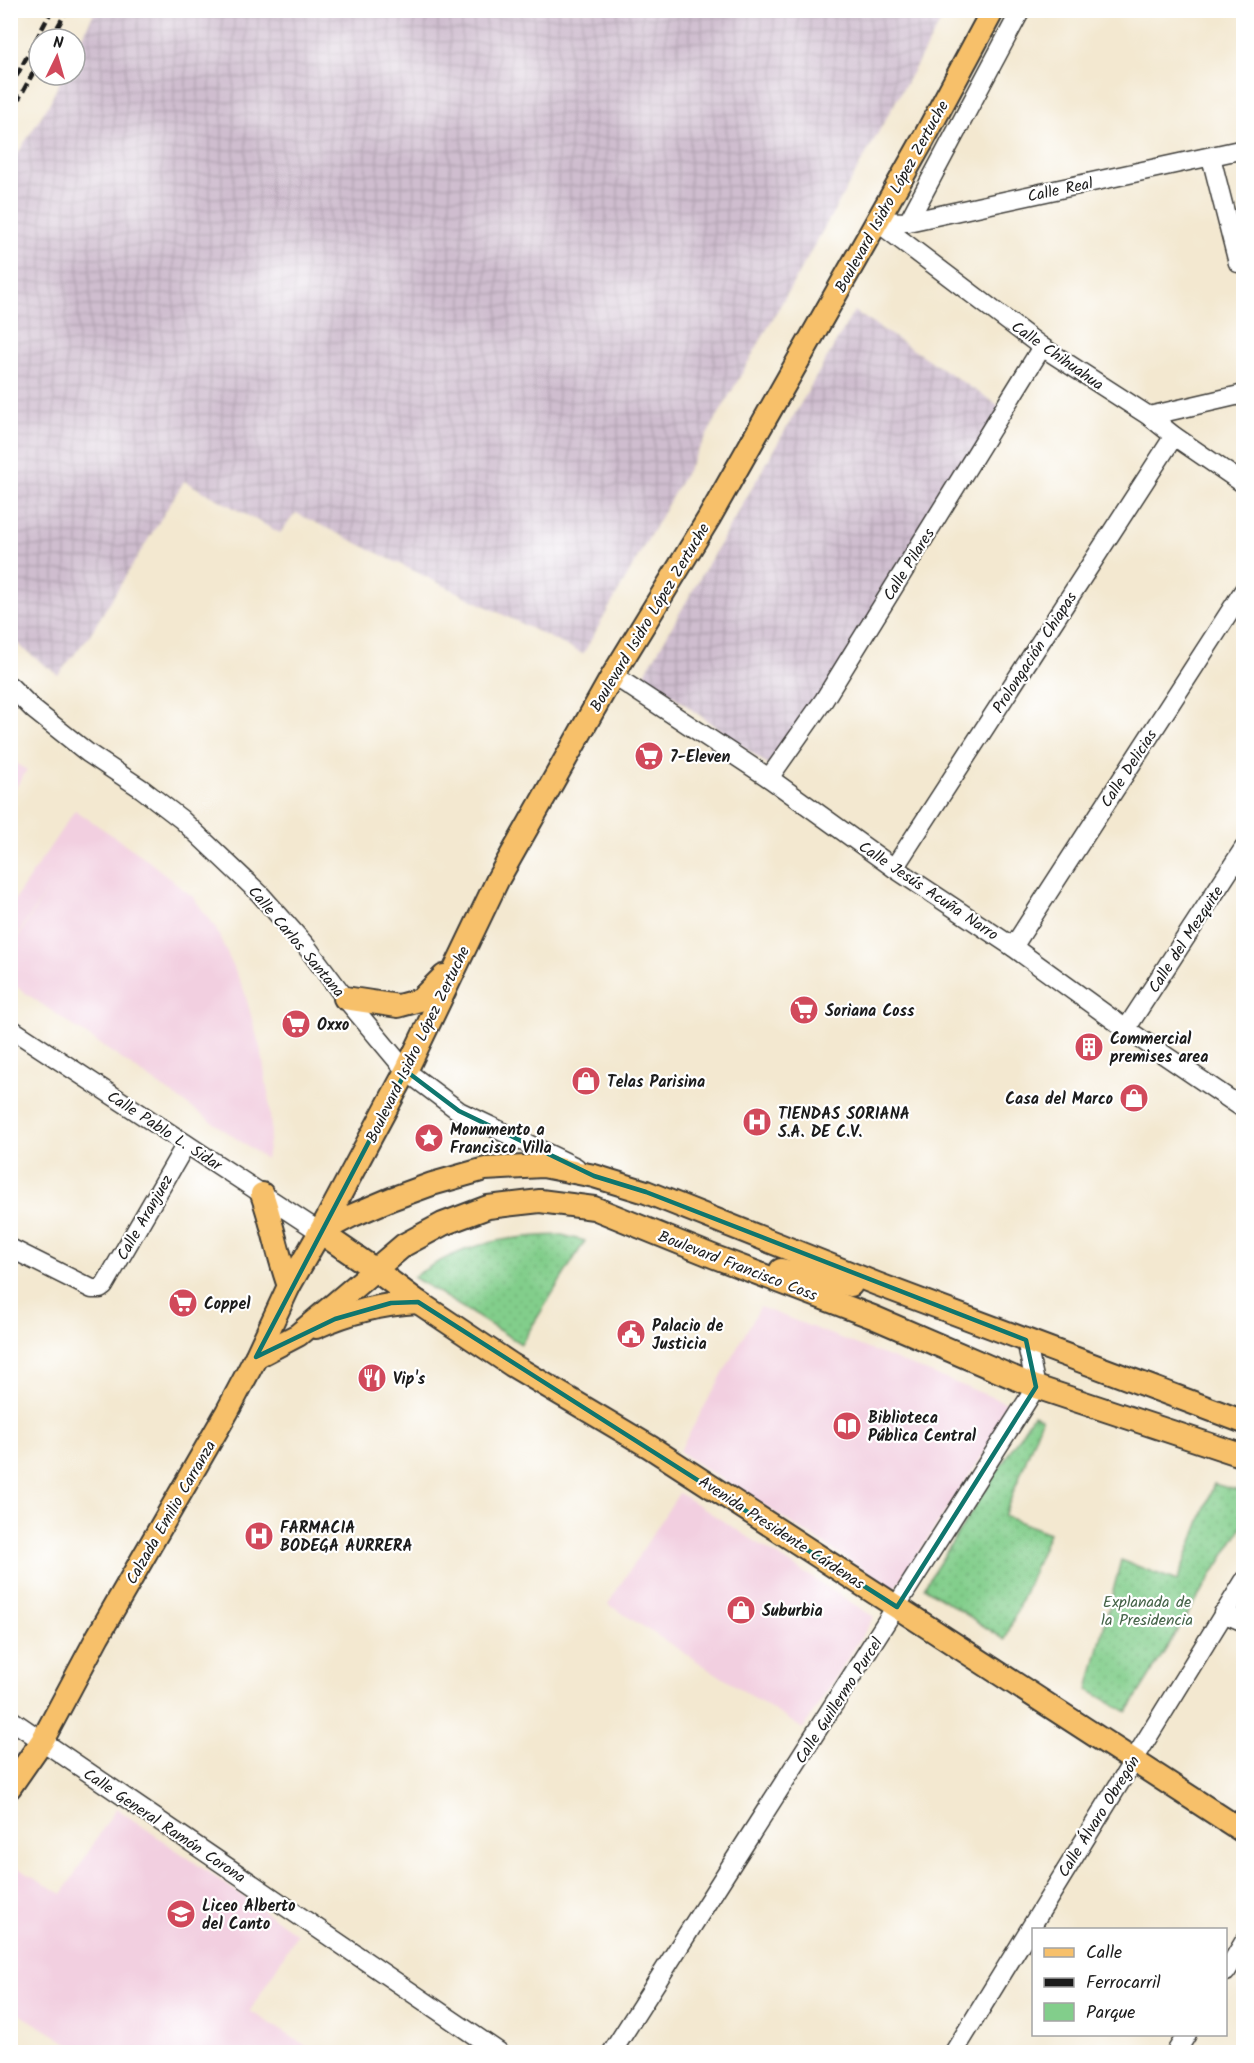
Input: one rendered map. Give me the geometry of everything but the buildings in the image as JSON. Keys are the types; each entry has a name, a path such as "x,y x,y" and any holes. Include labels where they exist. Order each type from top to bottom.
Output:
{"main road":[{"name":"Boulevard Isidro López Zertuche","path":"320,1232 406,1071 498,879 613,675 709,518 922,142 993,10"},
{"path":"345,998 398,1006 410,1004 420,1000 456,964"},
{"name":"Boulevard Francisco Coss","path":"320,1232 391,1199 432,1184 485,1169 543,1166 594,1176 646,1192 878,1284 1244,1422"},
{"path":"262,1194 289,1286"},
{"name":"Boulevard Francisco Coss","path":"256,1357 298,1335 404,1245 443,1224 488,1207 540,1201 594,1208 873,1317 1036,1387 1244,1456"},
{"name":"Avenida Presidente Cárdenas","path":"320,1232 512,1365 650,1447 1244,1832"},
{"name":"Calzada Emilio Carranza","path":"10,1787 42,1741 98,1636 227,1412 289,1286 320,1232"},
{"path":"715,1257 856,1287 878,1284"},
{"path":"873,1317 876,1306 885,1300 967,1318"},
{"path":"298,1335 335,1319 368,1309 392,1303 418,1302"}],"street":[{"path":"908,222 1022,10"},
{"name":"Calle Real","path":"876,222 908,222 1244,149"},
{"path":"1211,157 1238,263"},
{"name":"Calle Chihuahua","path":"876,222 1042,347 1149,416 1244,484"},
{"name":"Calle Pilares","path":"769,778 824,700 1042,347"},
{"path":"1149,416 1244,394"},
{"name":"Prolongación Chiapas","path":"894,868 1174,436"},
{"name":"Calle Delicias","path":"1013,947 1244,590"},
{"name":"Calle Jesús Acuña Narro","path":"613,675 769,778 894,868 1013,947 1126,1029 1244,1109"},
{"name":"Calle Carlos Santana","path":"10,686 34,710 88,753 181,819 216,851 260,894 406,1071 459,1111 594,1176"},
{"name":"Calle del Mezquite","path":"1126,1029 1244,848"},
{"name":"Calle Pablo L. Sidar","path":"10,1028 320,1232"},
{"name":"Calle Aranjuez","path":"10,1248 92,1289 100,1290 186,1144"},
{"path":"1026,1340 1036,1387"},
{"name":"Calle Guillermo Purcel","path":"612,2052 1036,1387"},
{"name":"Calle Álvaro Obregón","path":"954,2052 1244,1581"},
{"path":"1223,1613 1244,1622"},
{"name":"Calle General Ramón Corona","path":"10,1719 499,2052"},
{"path":"1227,1970 1244,1942"},
{"path":"1176,2052 1186,2036"}],"highlighted area":[{"path":"406,1071 459,1111 594,1176 646,1192 1026,1340 1036,1387 897,1607 418,1302 391,1303 335,1319 256,1357"}],"shaded area":[{"path":"95,10 947,11 583,654 296,513 280,533 184,481 89,636 58,675 21,647 11,636 11,164 57,87 87,87 87,27"},
{"path":"854,311 1007,411 774,769 644,675"},
{"path":"11,760 27,770 11,795"},
{"path":"75,810 141,855 193,897 215,927 244,990 262,1055 271,1129 266,1159 11,983 11,948 50,886 11,945 11,905"},
{"name":"Biblioteca Pública Central","path":"760,1307 1015,1406 895,1589 679,1452"},
{"name":"Suburbia","path":"679,1493 874,1617 803,1729 608,1604"},
{"path":"116,1808 297,1934 250,2011 316,2052 83,2052 11,2009 11,1864 62,1894"}],"green space":[{"path":"562,1235 585,1241 521,1344 413,1277 466,1249 521,1237"},
{"path":"1033,1415 1042,1419 1004,1516 1049,1533 1005,1640 924,1587"},
{"name":"Explanada de la Presidencia","path":"1214,1484 1243,1492 1243,1525 1127,1712 1088,1690 1121,1560 1177,1581"}],"railway":[{"path":"10,88 52,10"},
{"path":"58,27 67,10"},
{"path":"10,115 27,84"}],"place":[{"name":"7-Eleven","path":"649,756"},
{"name":"Soriana Coss","path":"804,1010"},
{"name":"Oxxo","path":"296,1024"},
{"name":"Commercial premises area","path":"1089,1047"},
{"name":"Telas Parisina","path":"586,1081"},
{"name":"Casa del Marco","path":"1134,1098"},
{"name":"TIENDAS SORIANA S.A. DE C.V.","path":"757,1122"},
{"name":"Monumento a Francisco Villa","path":"429,1138"},
{"name":"Coppel","path":"183,1303"},
{"name":"Palacio de Justicia","path":"631,1334"},
{"name":"Vip's","path":"372,1378"},
{"name":"Biblioteca Pública Central","path":"847,1426"},
{"name":"FARMACIA BODEGA AURRERA","path":"259,1536"},
{"name":"Suburbia","path":"741,1610"},
{"name":"Liceo Alberto del Canto","path":"181,1914"}]}
